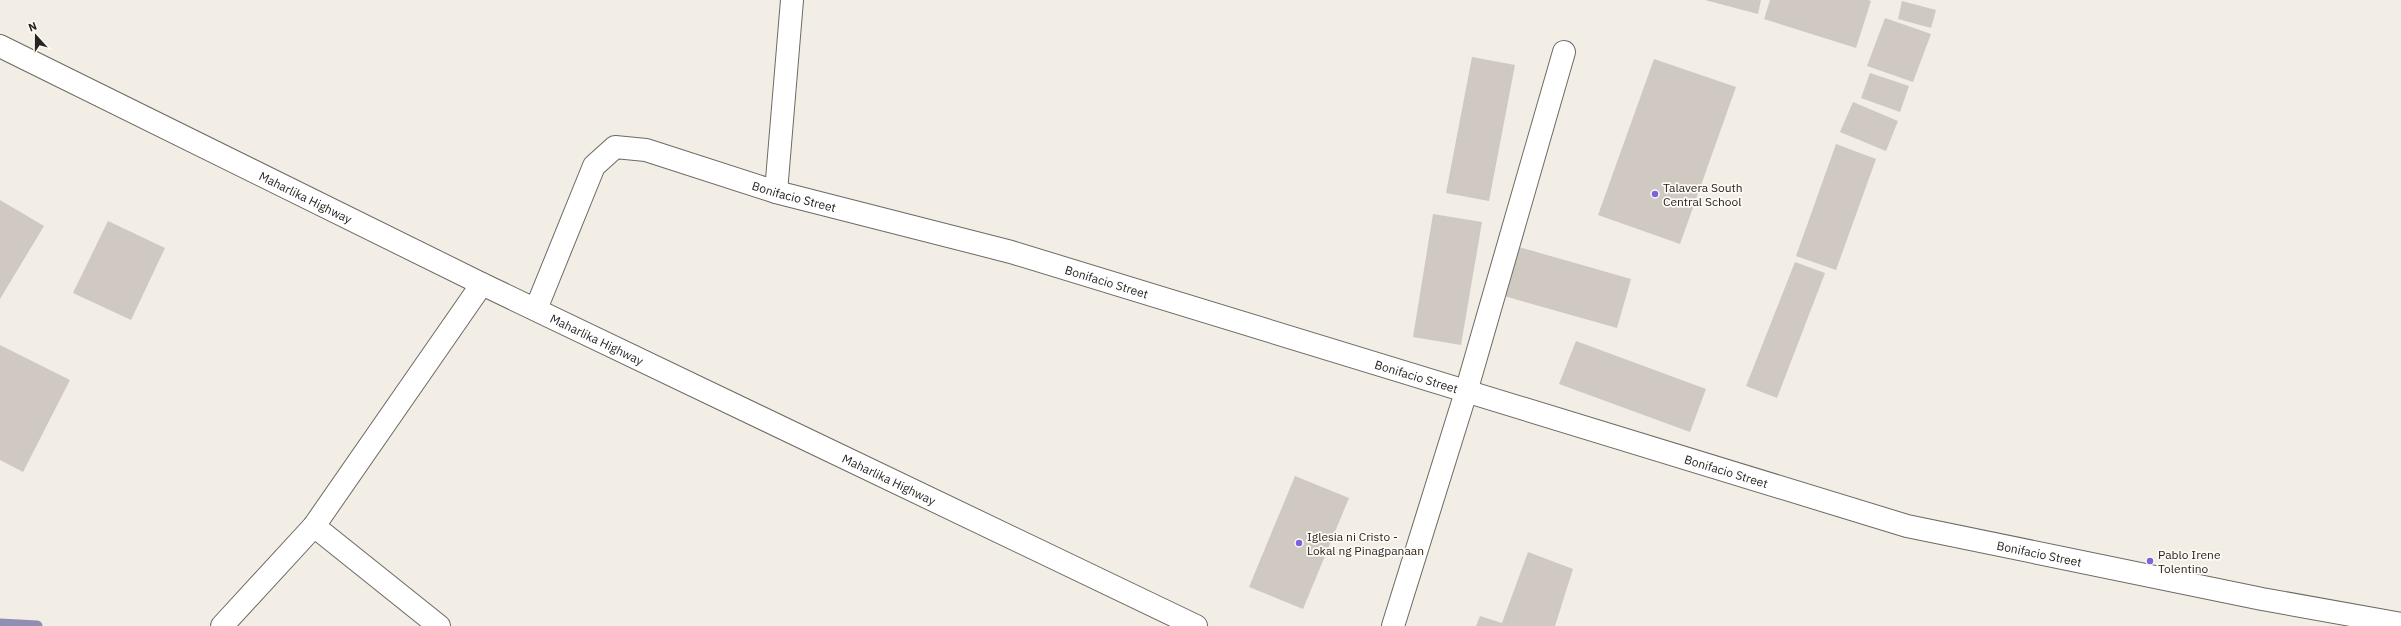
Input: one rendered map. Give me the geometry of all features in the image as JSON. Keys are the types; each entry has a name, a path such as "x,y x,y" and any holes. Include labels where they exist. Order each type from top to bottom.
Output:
{"main road":[{"path":"776,192 792,0"},
{"name":"Maharlika Highway","path":"0,46 482,284 1196,626"},
{"path":"1393,626 1466,392 1564,52"},
{"name":"Bonifacio Street","path":"536,309 594,166 615,147 646,150 776,192 1011,252 1907,526 2262,599 2401,624"},
{"path":"222,626 314,526 482,284"},
{"path":"314,526 439,626"}],"building":[{"path":"1705,0 1761,0 1758,14"},
{"path":"1770,0 1871,1 1856,48 1764,19"},
{"path":"1902,1 1936,10 1931,28 1898,19"},
{"path":"1885,18 1931,34 1913,82 1867,66"},
{"path":"1472,57 1515,65 1489,201 1446,193"},
{"path":"1654,59 1736,87 1680,244 1598,215"},
{"path":"1870,73 1909,86 1900,112 1861,98"},
{"path":"1853,102 1898,121 1886,151 1840,132"},
{"path":"1836,144 1876,159 1836,270 1796,256"},
{"path":"0,200 44,226 0,299"},
{"path":"1433,214 1482,222 1461,345 1413,337"},
{"path":"108,221 165,248 131,320 73,293"},
{"path":"1519,247 1631,279 1617,328 1504,296"},
{"path":"1795,262 1825,273 1777,398 1746,386"},
{"path":"1576,341 1706,389 1690,432 1559,384"},
{"path":"0,345 70,380 23,472 0,460"},
{"name":"Iglesia ni Cristo - Lokal ng Pinagpanaan","path":"1295,476 1349,498 1303,609 1249,587"},
{"path":"1528,552 1573,569 1555,626 1476,626 1480,616 1502,623"}],"waterway":[{"path":"0,624 37,626"}],"place":[{"name":"Talavera South Central School","path":"1655,194"},
{"name":"Iglesia ni Cristo - Lokal ng Pinagpanaan","path":"1299,543"},
{"name":"Pablo Irene Tolentino","path":"2150,561"}]}
